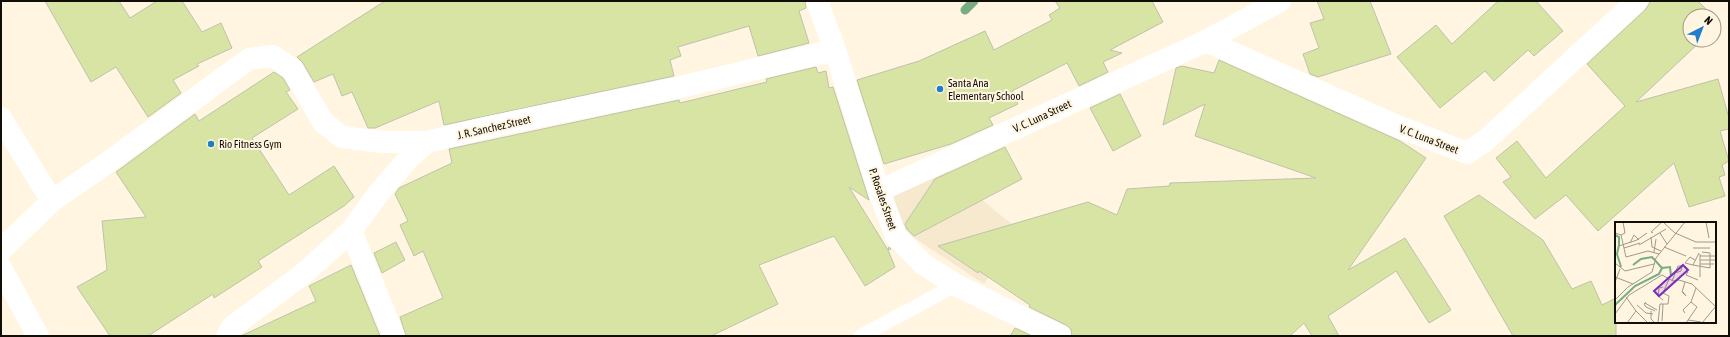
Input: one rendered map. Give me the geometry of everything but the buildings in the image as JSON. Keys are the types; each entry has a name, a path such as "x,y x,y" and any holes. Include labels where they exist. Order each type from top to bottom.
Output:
{"street":[{"name":"P. Rosales Street","path":"817,1 835,50 879,191 896,236 923,264 956,285 1060,336"},
{"name":"V. C. Luna Street","path":"879,191 1206,41 1280,1"},
{"name":"V. C. Luna Street","path":"1206,41 1397,126 1467,152 1485,141 1637,1"},
{"name":"J. R. Sanchez Street","path":"227,336 232,327 302,275 350,231 378,194 409,158 427,142 489,127 668,90 835,50"},
{"path":"1,250 52,201 107,163 249,59 272,56 292,69 323,122 342,137 383,142 427,142"},
{"path":"1,118 52,201"},
{"path":"350,231 394,336"},
{"path":"1,268 38,336"}],"lane":[{"path":"861,336 956,285"}],"shaded area":[{"path":"942,167 1019,230 984,284 902,230 887,194"}],"waterway":[{"path":"965,10 974,1"}],"place":[{"name":"Santa Ana Elementary School","path":"940,89"},
{"name":"Rio Fitness Gym","path":"211,144"}]}
